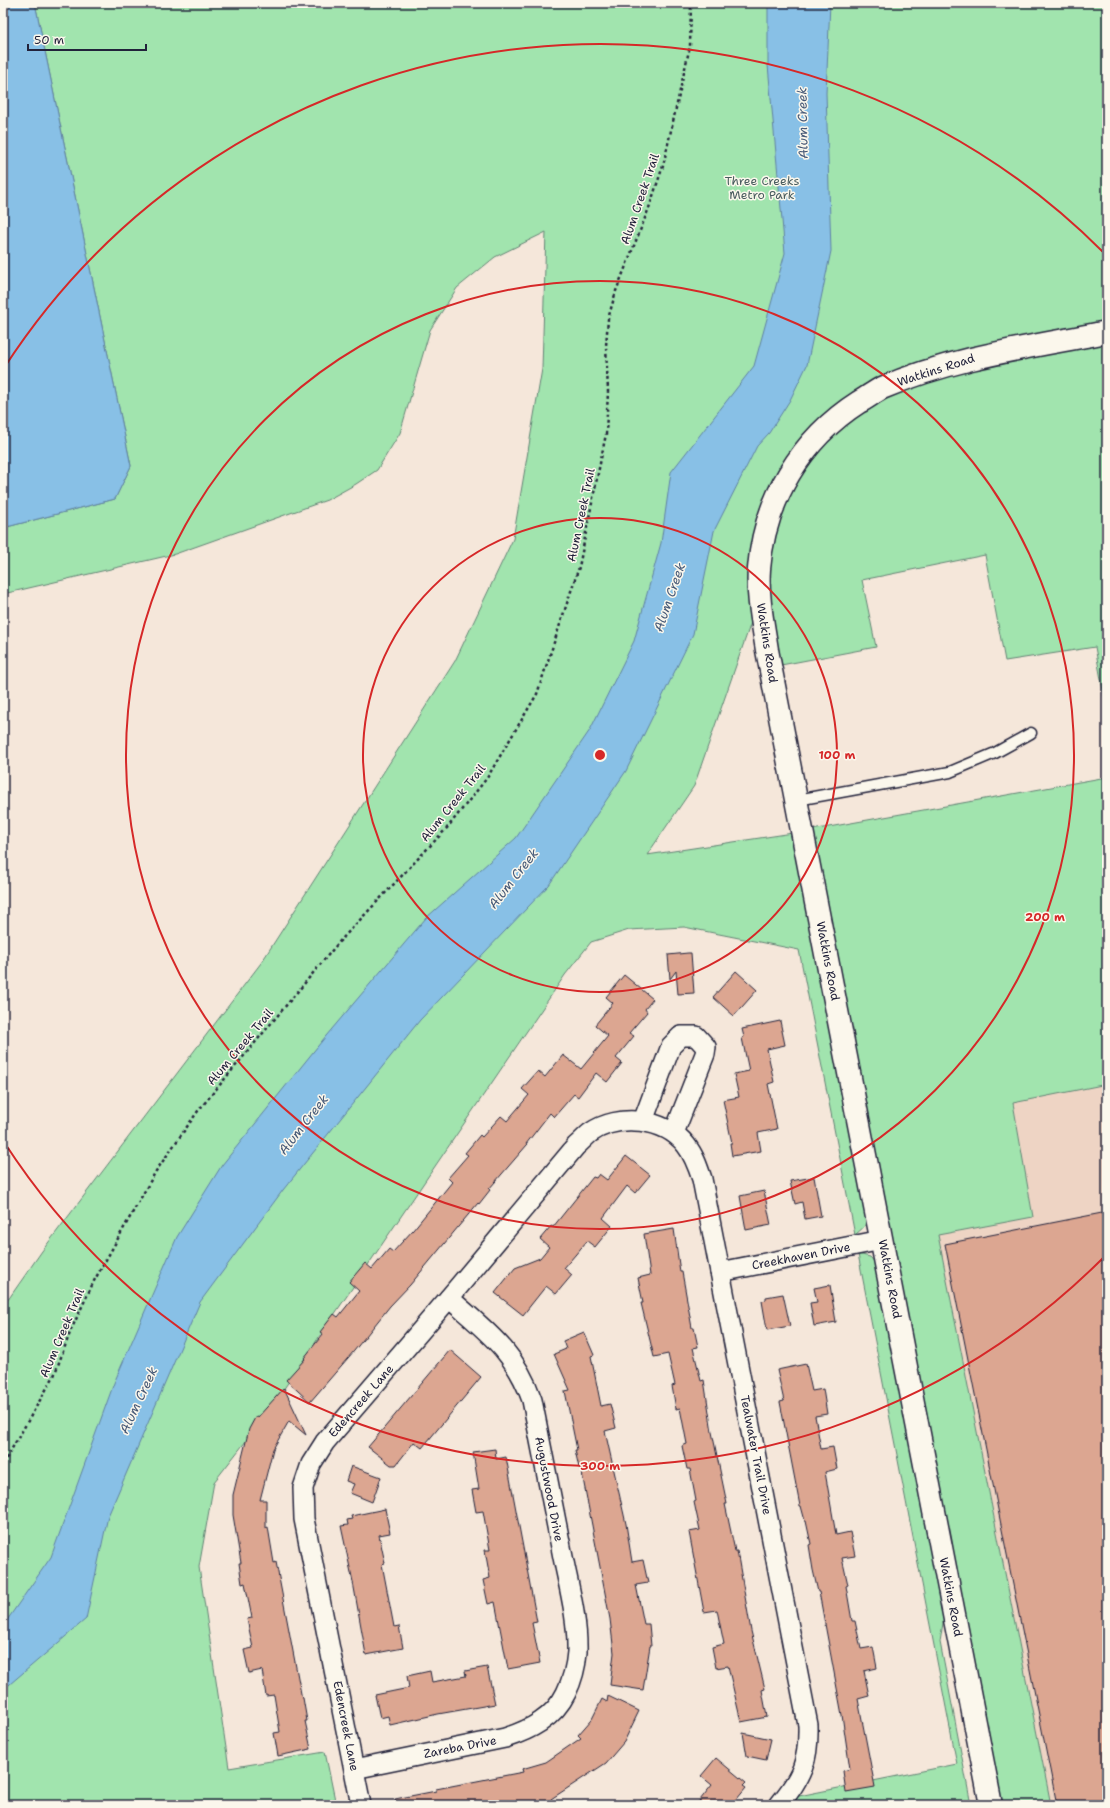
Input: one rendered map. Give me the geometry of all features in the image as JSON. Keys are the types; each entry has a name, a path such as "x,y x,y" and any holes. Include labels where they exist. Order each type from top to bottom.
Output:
{"street":[{"name":"Watkins Road","path":"991,1805 767,650 760,605 759,570 765,534 774,502 790,472 808,447 848,409 880,389 934,368 963,360 1107,332"},
{"path":"643,1121 671,1046 681,1036 696,1036 706,1047 705,1054 668,1130"},
{"name":"Edencreek Lane","path":"361,1805 304,1519 303,1488 311,1464 325,1442 449,1298 576,1146 590,1133 609,1124 643,1121 668,1130"},
{"name":"Tealwater Trail Drive","path":"668,1130 686,1145 695,1160 699,1172 720,1272 808,1725 808,1746 805,1763 783,1800"},
{"name":"Creekhaven Drive","path":"720,1272 882,1240"},
{"name":"Augustwood Drive","path":"449,1298 501,1344 525,1380 532,1400 574,1619 577,1652 571,1679 566,1693 558,1707"},
{"name":"Zareba Drive","path":"354,1769 505,1738 525,1732 548,1718 558,1707"}],"lane":[{"path":"797,800 950,772 995,753 1031,733"}],"path":[{"name":"Alum Creek Trail","path":"3,1464 54,1376 71,1330 94,1281 156,1171 198,1111 339,942 447,828 487,778 537,694 580,567 606,434 608,391 606,346 608,319 616,291 649,208 663,166 690,46 691,3"}],"shaded area":[{"path":"1107,1084 1107,1805 1051,1805 938,1235 1033,1217 1013,1103"}],"green space":[{"name":"Three Creeks Metro Park","path":"35,3 1107,3 1107,324 923,361 863,385 821,419 830,435 878,398 943,374 1107,340 1107,712 1095,647 1005,661 985,555 862,580 876,647 781,665 770,596 770,568 694,786 647,855 793,833 868,1209 865,1226 855,1235 799,950 684,927 629,930 591,942 565,975 264,1418 214,1482 199,1567 229,1768 325,1752 336,1805 3,1805 3,1307 42,1251 261,963 455,661 513,539 542,369 546,232 495,257 457,288 430,330 400,433 377,470 356,484 327,500 175,554 3,594 3,528 115,499 131,466"},
{"path":"1107,777 1107,1084 1013,1103 1033,1217 938,1235 1051,1805 1000,1805 812,830"},
{"path":"858,1254 870,1257 879,1267 946,1604 940,1642 971,1805 796,1805 794,1797 957,1764"}],"water":[{"path":"3,3 35,3 131,466 115,499 3,528"},
{"name":"Alum Creek","path":"768,3 830,3 826,93 831,251 807,365 790,400 769,433 757,446 714,531 693,634 626,771 549,885 420,1020 283,1190 200,1302 108,1516 86,1619 3,1690 3,1626 51,1557 114,1383 177,1237 222,1165 326,1036 426,918 516,838 590,730 634,641 661,543 671,472 754,366 785,253 768,65"}],"building":[{"path":"691,953 694,993 678,994 676,971 670,979 668,955"},
{"path":"736,971 757,990 734,1016 713,997"},
{"path":"624,975 653,999 645,1009 647,1012 629,1033 634,1036 616,1058 622,1063 607,1082 596,1073 578,1097 574,1094 554,1117 550,1113 526,1144 527,1145 489,1189 490,1190 479,1204 478,1203 410,1285 390,1306 310,1402 286,1380 305,1359 304,1358 323,1334 320,1332 334,1314 338,1317 359,1291 349,1282 365,1263 372,1269 389,1249 393,1252 413,1230 452,1182 448,1178 468,1155 465,1153 480,1135 482,1137 501,1116 507,1121 529,1095 522,1089 538,1071 545,1077 563,1055 581,1069 608,1036 595,1025 613,1003 606,997"},
{"path":"780,1021 785,1045 767,1049 774,1082 768,1084 777,1129 758,1133 761,1151 732,1156 730,1143 732,1143 723,1100 739,1097 734,1074 749,1071 742,1038 744,1037 742,1029"},
{"path":"626,1156 650,1175 635,1193 627,1186 603,1218 612,1226 595,1247 587,1241 564,1268 572,1275 556,1294 546,1286 523,1315 495,1293 515,1268 540,1258 549,1247 540,1239 551,1226 553,1227 593,1177 596,1178 599,1174 607,1180"},
{"path":"814,1177 821,1216 805,1219 802,1202 795,1204 790,1181"},
{"path":"764,1191 771,1225 746,1230 740,1196"},
{"path":"1107,1212 1107,1805 1057,1805 945,1244"},
{"path":"674,1229 680,1272 682,1272 692,1328 694,1328 698,1347 693,1348 701,1381 704,1380 712,1432 727,1504 725,1504 735,1551 737,1551 751,1631 765,1689 762,1690 767,1717 741,1722 728,1666 716,1668 712,1647 724,1644 717,1610 704,1612 689,1532 700,1530 694,1502 696,1501 690,1469 687,1469 682,1446 687,1444 680,1408 676,1409 672,1386 675,1385 668,1354 654,1357 641,1303 643,1303 638,1278 650,1275 644,1234"},
{"path":"830,1285 836,1322 814,1326 810,1303 817,1302 814,1288"},
{"path":"783,1294 790,1326 767,1330 762,1301 766,1300 766,1297"},
{"path":"584,1332 594,1355 591,1356 601,1406 610,1404 616,1428 605,1431 626,1524 632,1562 643,1560 648,1583 636,1585 644,1624 649,1624 651,1646 643,1690 610,1685 614,1653 610,1619 581,1468 579,1468 575,1450 577,1450 565,1391 570,1390 554,1354 566,1349 563,1341"},
{"path":"450,1350 481,1377 422,1448 414,1442 396,1465 391,1465 368,1447"},
{"path":"806,1364 812,1391 823,1389 827,1414 815,1416 821,1449 833,1447 837,1469 825,1472 836,1535 850,1532 855,1556 842,1558 848,1585 846,1586 852,1621 855,1621 861,1649 873,1647 877,1668 864,1671 869,1696 858,1699 875,1787 846,1792 843,1771 850,1769 842,1715 819,1592 813,1570 809,1545 811,1544 806,1521 800,1506 780,1402 784,1401 777,1370"},
{"path":"284,1388 306,1435 289,1421 273,1449 260,1500 266,1500 266,1528 268,1527 274,1563 276,1562 302,1699 303,1698 307,1721 305,1721 311,1749 278,1756 274,1733 280,1732 274,1695 266,1696 262,1670 249,1673 244,1650 253,1648 247,1619 252,1618 245,1583 242,1584 239,1563 241,1563 233,1515 233,1495 249,1429 256,1416 258,1417"},
{"path":"495,1449 496,1459 506,1457 537,1622 532,1623 540,1663 508,1669 495,1602 488,1604 483,1580 490,1578 485,1550 490,1550 483,1511 476,1512 472,1490 479,1489 473,1452"},
{"path":"351,1466 381,1477 372,1502 350,1493 354,1484 346,1481"},
{"path":"385,1509 390,1533 379,1535 385,1563 382,1564 394,1627 399,1626 403,1648 366,1655 341,1526 348,1525 347,1520 352,1519 351,1516"},
{"path":"487,1667 495,1704 438,1714 390,1725 388,1716 380,1718 375,1695 409,1688 407,1676 430,1671 432,1682 466,1676 465,1671"},
{"path":"608,1696 639,1711 624,1742 606,1763 551,1799 551,1801 540,1805 396,1805 395,1799 436,1791 436,1789 523,1772 522,1769 546,1762 581,1738 578,1735 592,1719 602,1699 607,1702"},
{"path":"743,1733 771,1739 766,1760 747,1756"},
{"path":"716,1758 746,1783 743,1786 746,1788 732,1805 696,1805 712,1785 701,1776"}]}
